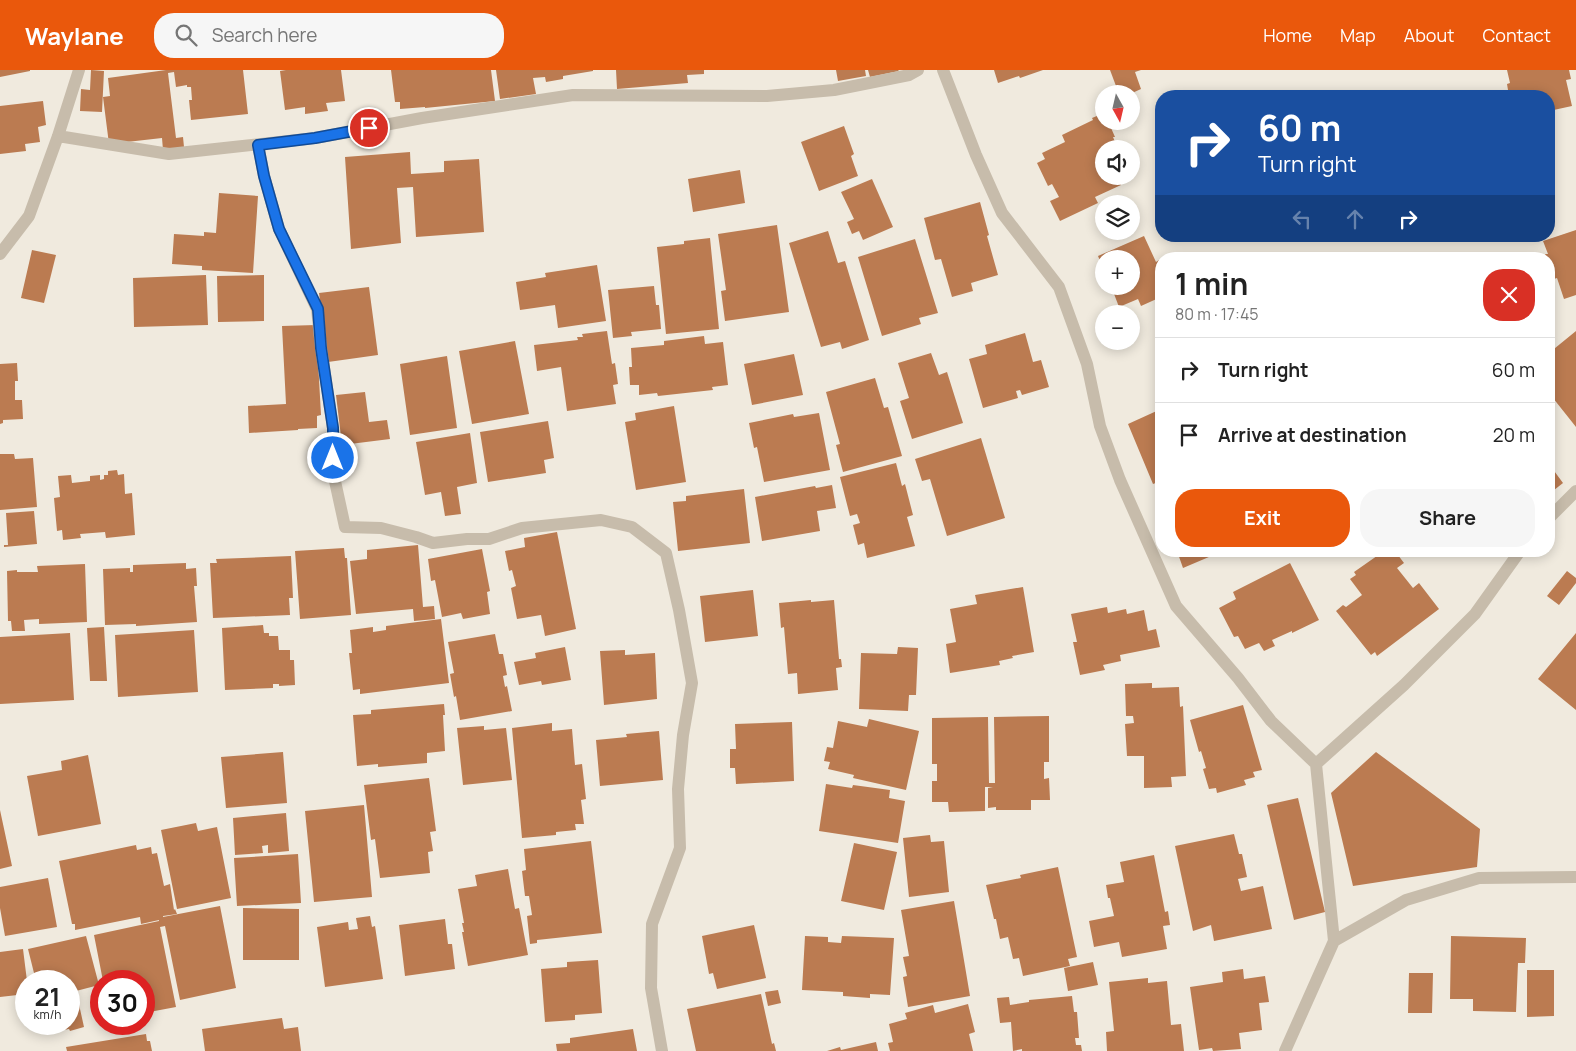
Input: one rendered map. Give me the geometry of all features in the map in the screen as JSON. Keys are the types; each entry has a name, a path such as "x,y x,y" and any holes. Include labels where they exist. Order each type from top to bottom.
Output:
{"street":[{"path":"0,254 30,216 58,136 78,70"},
{"path":"58,136 169,154 315,138 422,118 573,95 767,96 834,90 909,75 918,70"},
{"path":"943,70 976,155 1002,213 1059,287 1087,364 1100,426 1120,480 1176,606 1238,678 1271,721 1316,764 1334,941 1285,1051"},
{"path":"258,145 264,176 279,229 318,309 321,348 333,428 333,472 344,527 381,528 433,543 489,539 522,528 601,520 632,527 666,553 679,610 692,683 683,735 678,789 680,848 652,924 651,988 662,1051"},
{"path":"1555,512 1576,492"},
{"path":"1316,764 1404,686 1475,614 1516,557"},
{"path":"1334,941 1406,900 1479,878 1576,877"}],"building":[{"path":"0,70 30,70 30,71 0,77"},
{"path":"91,70 104,71 102,112 80,111 81,89 90,90"},
{"path":"166,70 243,70 248,114 191,120 189,100 192,100 191,87 187,87 187,85 176,87 174,72 168,73 176,138 183,137 184,147 163,150 162,138 109,144 103,97 110,96 108,78"},
{"path":"341,70 345,101 326,103 328,111 305,114 305,107 285,110 280,71"},
{"path":"391,70 491,70 495,101 400,109 400,102 395,102"},
{"path":"496,70 593,71 563,76 563,79 546,82 545,77 533,78 536,94 500,99"},
{"path":"616,70 704,70 704,74 687,75 688,83 617,89"},
{"path":"836,70 865,70 866,76 838,81"},
{"path":"868,70 898,70 899,71 870,77"},
{"path":"994,70 1043,70 998,83"},
{"path":"1110,70 1141,70 1135,72 1140,85 1116,85"},
{"path":"1507,70 1569,70 1571,79 1566,80 1572,106 1555,110 1555,90 1508,90 1507,84 1510,83"},
{"path":"43,101 46,125 38,127 40,142 25,144 26,151 0,154 0,106"},
{"path":"1095,117 1095,130 1112,130 1115,137 1113,137 1114,140 1095,140 1095,185 1121,185 1099,195 1095,195 1095,204 1060,221 1050,201 1059,197 1052,184 1048,186 1037,163 1045,159 1042,153 1065,142 1062,135 1093,120 1092,118"},
{"path":"844,126 854,154 851,156 858,176 819,191 801,142"},
{"path":"410,152 411,174 444,172 444,161 479,159 484,232 416,237 413,187 397,188 401,243 351,249 345,157"},
{"path":"740,170 745,203 693,212 688,179"},
{"path":"872,179 893,227 863,240 859,231 852,234 847,222 854,219 841,192"},
{"path":"219,193 258,196 253,273 202,270 202,266 172,264 174,234 204,236 204,232 216,233"},
{"path":"980,202 998,275 971,283 973,291 952,297 941,259 935,260 924,218"},
{"path":"777,225 789,312 725,321 721,291 726,290 718,234"},
{"path":"1576,230 1576,295 1564,299 1557,278 1555,279 1555,252 1547,252 1543,242 1555,242 1555,237"},
{"path":"828,231 838,263 845,261 869,340 842,349 840,342 821,347 789,243"},
{"path":"1144,236 1155,260 1155,300 1141,306 1138,299 1124,305 1118,305 1114,295 1140,295 1140,250 1112,250 1135,240 1140,240 1140,238"},
{"path":"710,238 719,329 666,334 657,247 684,244 684,241"},
{"path":"915,239 938,313 919,318 921,324 882,336 858,257"},
{"path":"32,250 56,255 44,303 21,298"},
{"path":"597,265 606,321 558,328 555,305 520,310 516,282 546,277 545,273"},
{"path":"206,275 208,325 134,327 133,278"},
{"path":"264,275 264,321 218,322 217,276"},
{"path":"654,286 656,305 659,305 661,329 631,332 632,336 613,338 608,290"},
{"path":"369,287 378,355 328,362 319,293"},
{"path":"316,325 321,415 317,416 317,428 249,433 248,406 286,404 282,326"},
{"path":"607,331 612,364 615,363 618,384 613,385 616,404 567,411 561,367 537,371 534,345 578,340 577,337 583,337 582,334"},
{"path":"1576,331 1576,427 1555,401 1555,348"},
{"path":"1025,333 1033,362 1041,360 1049,387 1022,395 1020,390 1016,391 1018,398 983,408 969,359 987,354 985,345"},
{"path":"704,336 705,344 723,342 728,385 712,387 713,390 658,396 657,393 639,395 639,385 630,385 629,367 632,367 631,348 664,345 664,341"},
{"path":"515,341 529,414 472,424 459,351"},
{"path":"931,353 939,375 947,372 963,423 912,439 900,401 909,398 898,363"},
{"path":"794,354 803,395 752,405 744,364"},
{"path":"447,356 457,428 410,435 400,364"},
{"path":"17,363 18,381 15,381 15,400 22,400 23,419 3,420 3,423 0,424 0,364"},
{"path":"875,378 884,408 888,407 902,456 843,472 836,445 840,444 826,392"},
{"path":"365,392 369,422 387,420 390,439 342,445 336,395"},
{"path":"674,406 686,482 636,490 625,422 636,420 635,413"},
{"path":"1155,412 1155,483 1153,484 1128,424"},
{"path":"819,413 830,470 764,482 757,447 754,448 749,423 793,414 794,417"},
{"path":"548,421 554,458 544,460 546,473 488,482 480,432"},
{"path":"470,433 477,483 457,487 461,514 445,516 441,492 425,495 416,442"},
{"path":"981,438 1005,518 947,536 930,479 922,481 915,459"},
{"path":"0,454 14,454 15,459 33,458 37,507 0,510"},
{"path":"896,463 902,486 905,484 913,515 907,517 915,546 867,558 864,543 858,545 853,525 860,523 857,514 850,516 840,477"},
{"path":"117,470 118,475 124,474 125,494 132,493 135,535 106,538 105,532 80,534 81,538 63,540 62,530 57,531 54,498 60,497 58,476 71,475 72,483 90,481 90,476 100,475 100,480 104,479 104,475 108,475 108,471"},
{"path":"1555,472 1563,483 1555,489"},
{"path":"832,485 836,508 817,511 820,531 762,541 755,497 815,486 816,488"},
{"path":"744,489 750,543 678,551 673,502 686,501 686,496"},
{"path":"34,511 37,544 4,547 4,545 8,545 6,513"},
{"path":"557,532 576,629 545,636 541,615 517,619 511,588 516,586 512,570 509,571 505,551 525,547 524,538"},
{"path":"418,545 423,607 434,606 435,619 414,621 413,609 356,614 350,561 367,559 367,550"},
{"path":"344,548 345,558 347,558 351,615 300,619 295,551"},
{"path":"482,549 490,591 487,592 490,614 463,619 461,613 442,617 435,580 431,581 428,559"},
{"path":"291,556 293,598 289,598 290,615 213,618 210,563 217,563 216,559"},
{"path":"1179,557 1209,557 1183,568"},
{"path":"1375,557 1400,557 1404,563 1397,568 1413,588 1419,583 1439,609 1377,656 1375,652 1371,655 1336,611 1343,605 1346,607 1362,595 1350,579 1356,575 1354,572"},
{"path":"186,563 186,569 196,568 197,586 194,586 197,622 136,626 136,624 105,625 103,569 130,568 130,572 133,572 133,565"},
{"path":"1290,563 1319,620 1272,640 1275,646 1264,651 1259,643 1245,649 1238,636 1234,637 1219,608 1236,599 1233,592"},
{"path":"85,564 87,622 39,624 39,619 24,620 25,631 12,631 11,621 8,621 7,571 38,572 37,566"},
{"path":"1567,571 1576,578 1576,583 1559,605 1547,596"},
{"path":"1023,587 1034,652 1012,656 1013,658 999,661 1000,665 950,673 946,644 956,642 950,609 977,604 975,595"},
{"path":"753,590 758,636 705,642 700,596"},
{"path":"811,600 811,602 834,600 839,659 841,659 842,667 836,668 838,690 798,694 797,673 788,674 784,627 781,628 779,603"},
{"path":"1107,607 1108,613 1126,609 1127,614 1144,610 1148,631 1156,629 1160,647 1120,655 1121,661 1103,665 1105,670 1080,675 1073,642 1077,642 1071,614"},
{"path":"441,619 449,683 360,694 360,689 353,690 349,653 352,653 350,630 373,627 373,632 386,630 386,626"},
{"path":"263,625 264,633 269,633 269,636 278,636 279,650 290,650 290,660 294,660 295,685 279,686 279,684 273,684 273,688 225,690 222,628"},
{"path":"104,627 107,681 90,681 87,628"},
{"path":"194,630 198,692 118,697 115,635"},
{"path":"70,633 74,700 0,704 0,637"},
{"path":"1576,633 1576,710 1538,679"},
{"path":"495,634 499,654 503,654 507,675 503,676 512,711 460,720 450,674 454,673 448,642"},
{"path":"565,647 571,680 542,685 541,681 519,685 514,662 536,658 535,653"},
{"path":"898,647 918,648 916,695 909,695 908,711 859,709 861,653 897,654"},
{"path":"625,650 625,655 655,653 657,699 604,705 600,651"},
{"path":"1152,683 1152,688 1179,687 1180,707 1183,706 1186,776 1171,777 1172,787 1144,788 1144,756 1127,756 1125,724 1134,723 1133,716 1126,716 1125,684"},
{"path":"444,704 445,751 427,753 427,763 378,767 378,764 357,766 353,715 371,714 371,710"},
{"path":"1243,705 1262,770 1253,772 1255,777 1244,780 1246,785 1217,793 1216,788 1209,789 1203,769 1206,768 1201,751 1199,752 1190,720"},
{"path":"1049,716 1049,762 1044,762 1044,779 1049,778 1050,800 1031,800 1031,810 996,810 996,807 988,808 988,788 993,787 985,787 985,811 949,812 948,802 932,802 932,781 937,781 937,764 932,764 932,718 988,717 989,783 995,783 994,717"},
{"path":"869,719 919,731 906,790 853,778 854,775 828,769 830,762 824,761 827,747 833,748 838,721 867,727"},
{"path":"792,722 794,781 736,784 735,768 730,768 730,749 736,749 735,724"},
{"path":"552,723 552,731 572,729 575,765 582,764 586,799 581,800 584,824 575,824 576,830 556,832 556,835 522,838 512,728"},
{"path":"484,726 484,730 506,728 512,780 463,785 457,728"},
{"path":"659,731 663,780 600,786 596,740 627,737 626,734"},
{"path":"283,752 287,803 226,808 221,757"},
{"path":"1376,752 1480,829 1477,867 1353,886 1331,793"},
{"path":"88,755 101,824 38,836 27,776 62,770 61,761"},
{"path":"429,778 436,831 430,832 433,851 428,852 430,873 380,878 375,839 371,840 364,785"},
{"path":"826,784 852,788 853,785 890,790 889,798 905,801 898,843 819,831"},
{"path":"1298,798 1325,912 1294,920 1267,805"},
{"path":"364,805 372,897 314,902 305,811"},
{"path":"0,810 12,866 0,869"},
{"path":"286,813 289,851 268,853 268,845 262,846 263,853 235,855 233,818"},
{"path":"196,823 198,831 217,827 231,898 177,909 161,830"},
{"path":"1234,834 1239,854 1242,854 1247,877 1238,879 1241,891 1263,886 1272,929 1214,941 1211,925 1193,931 1175,846"},
{"path":"930,835 931,842 944,841 949,892 909,897 903,838"},
{"path":"591,841 602,933 537,940 537,943 530,944 527,916 532,915 529,896 525,896 522,871 526,870 524,849"},
{"path":"854,843 897,852 884,910 841,901"},
{"path":"136,845 137,850 151,847 152,854 157,853 164,886 170,884 174,910 177,914 163,917 220,906 236,988 180,1000 165,926 160,927 176,1007 155,1011 155,970 101,970 94,935 159,920 141,924 140,917 75,930 75,924 72,924 59,861"},
{"path":"298,854 301,903 237,906 234,858"},
{"path":"1154,855 1165,912 1168,911 1170,925 1163,926 1167,949 1122,957 1119,942 1094,947 1089,921 1114,916 1106,885 1124,882 1120,862"},
{"path":"1058,867 1077,957 1068,959 1070,966 1023,976 1019,958 1013,959 1008,937 1000,939 986,885 1021,878 1020,875"},
{"path":"508,869 515,909 519,908 528,955 468,966 462,932 464,932 462,923 464,923 458,889 477,886 475,875"},
{"path":"48,878 57,927 5,936 0,908 0,887"},
{"path":"954,901 970,996 908,1007 903,977 907,976 903,957 909,956 901,910"},
{"path":"243,908 299,909 299,960 243,960"},
{"path":"370,916 372,927 375,926 383,979 325,987 317,927 348,922 349,930 358,929 356,918"},
{"path":"445,919 448,944 452,944 455,969 405,976 399,925"},
{"path":"754,925 766,978 717,989 713,973 709,974 702,936"},
{"path":"86,936 95,970 90,970 90,987 80,990 80,970 33,970 28,949"},
{"path":"805,936 828,937 828,942 841,943 842,936 894,938 890,995 870,994 870,998 843,996 843,992 802,990"},
{"path":"1451,936 1526,938 1525,963 1518,963 1516,1012 1473,1011 1473,999 1450,999"},
{"path":"23,949 26,970 15,970 15,995 0,997 0,952"},
{"path":"598,960 602,1013 575,1015 575,1020 545,1022 541,969 567,967 567,962"},
{"path":"1093,962 1098,985 1068,991 1064,968"},
{"path":"1243,969 1244,979 1265,976 1269,1002 1259,1003 1262,1030 1239,1033 1241,1049 1213,1051 1212,1048 1199,1050 1190,987 1223,982 1222,972"},
{"path":"1527,970 1554,970 1554,1016 1527,1017"},
{"path":"1409,973 1433,973 1432,1013 1408,1013"},
{"path":"1148,978 1148,983 1167,981 1171,1025 1181,1024 1184,1051 1107,1051 1106,1032 1114,1031 1109,982"},
{"path":"778,990 781,1003 768,1006 765,992"},
{"path":"761,994 772,1044 774,1043 776,1051 696,1051 687,1009"},
{"path":"1072,996 1074,1012 1077,1012 1079,1038 1075,1038 1076,1045 1081,1045 1082,1051 1022,1051 1022,1049 1013,1051 1011,1022 1000,1023 997,998 1009,997 1010,1005 1029,1002 1029,1000"},
{"path":"968,1004 975,1032 969,1034 973,1051 890,1051 888,1043 893,1042 889,1024 907,1019 905,1013 933,1005 935,1013"},
{"path":"80,1009 84,1027 80,1028"},
{"path":"282,1018 284,1029 298,1027 301,1051 205,1051 202,1029"},
{"path":"633,1029 637,1051 557,1051 556,1044 570,1043 570,1038"},
{"path":"146,1035 147,1041 150,1041 152,1051 67,1051 66,1047"},
{"path":"876,1042 878,1051 827,1051 840,1047 841,1050"}],"route":[{"path":"333,458 333,428 321,348 318,309 279,229 264,176 258,145 315,138 369,128"}]}
